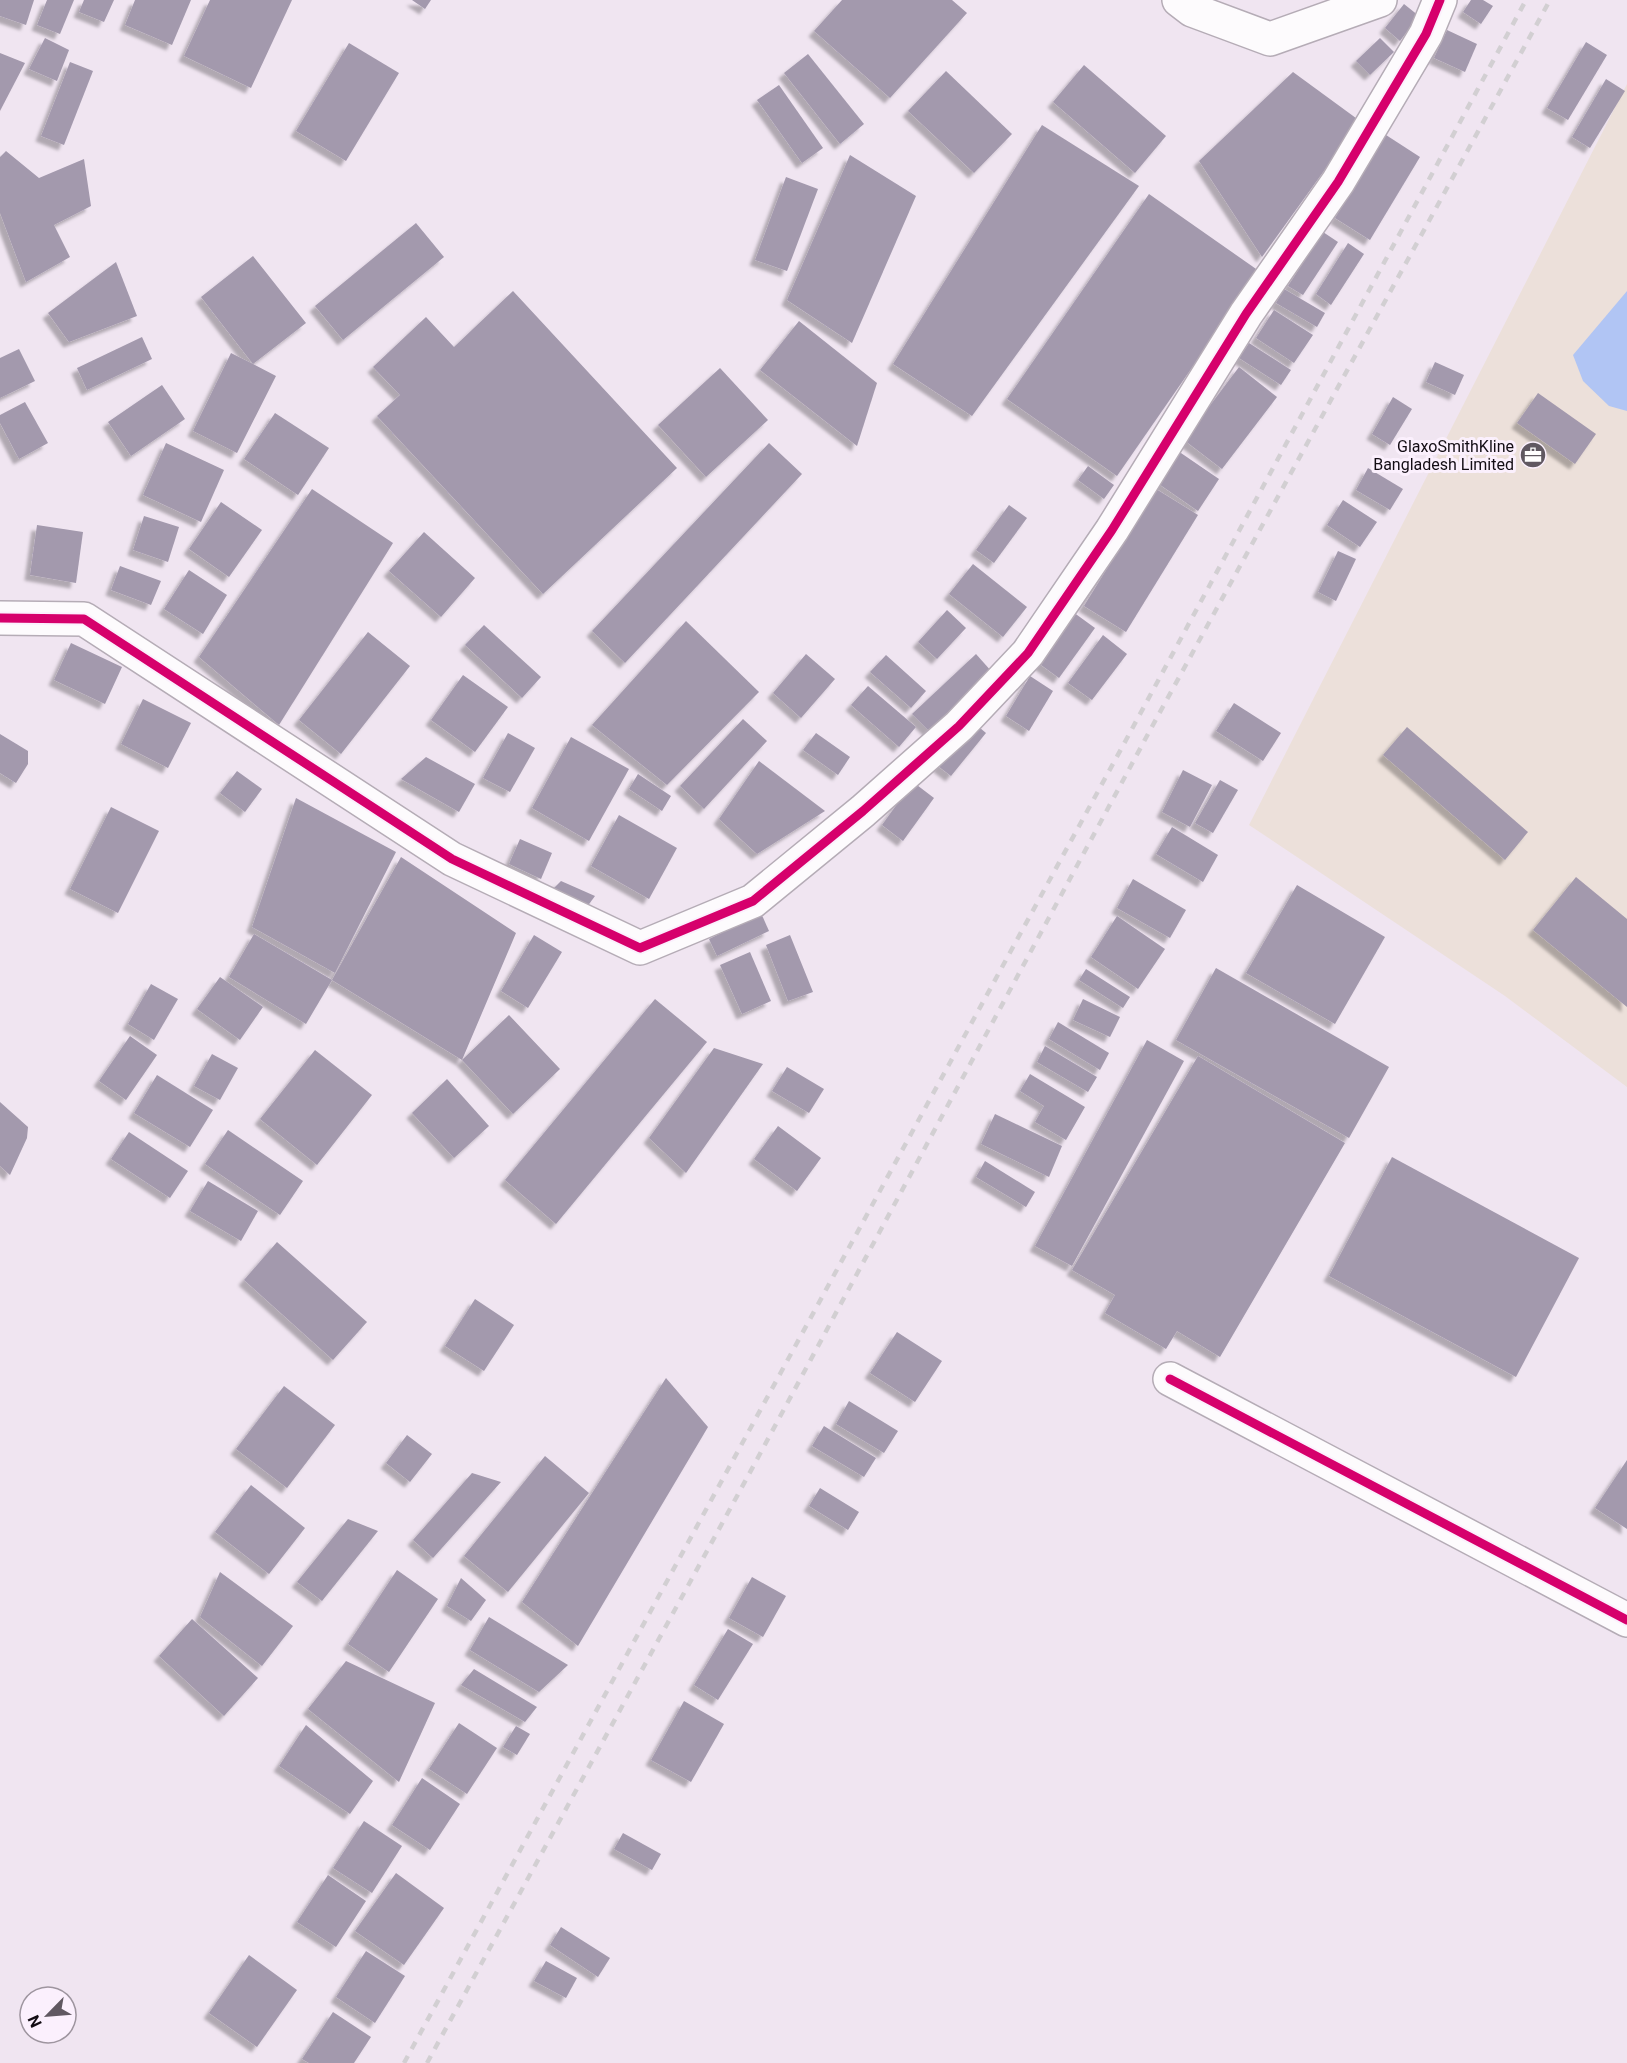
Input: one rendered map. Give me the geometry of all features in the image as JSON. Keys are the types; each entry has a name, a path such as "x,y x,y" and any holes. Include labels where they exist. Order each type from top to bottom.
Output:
{"street":[{"path":"1179,0 1192,10 1270,39 1380,0"},
{"path":"0,618 84,619 452,859 640,948 753,901 863,811 959,726 1028,653 1112,530 1246,314 1338,182 1426,34 1440,0"},
{"path":"1170,1379 1627,1620"}],"shaded area":[{"name":"GlaxoSmithKline Bangladesh Limited","path":"1627,84 1627,1087 1505,996 1249,825"}],"water":[{"path":"1627,291 1627,411 1609,406 1583,381 1573,355"}],"building":[{"path":"0,0 34,0 26,25 0,16"},
{"path":"47,0 74,0 60,34 37,25"},
{"path":"84,0 114,0 104,22 79,12"},
{"path":"135,0 191,0 172,45 125,25"},
{"path":"210,0 292,0 251,88 184,56"},
{"path":"412,0 431,0 425,9"},
{"path":"842,0 952,0 967,13 890,98 814,31"},
{"path":"1471,0 1483,0 1493,6 1481,24 1463,12"},
{"path":"1404,4 1419,16 1400,41 1385,28"},
{"path":"1447,30 1477,44 1465,72 1434,58"},
{"path":"45,38 69,50 57,81 29,69"},
{"path":"1380,38 1394,52 1370,75 1356,61"},
{"path":"1586,42 1607,55 1568,120 1547,108"},
{"path":"349,43 399,73 346,161 296,131"},
{"path":"0,53 25,63 0,111"},
{"path":"808,54 864,124 840,144 784,73"},
{"path":"70,62 93,71 64,145 41,136"},
{"path":"1084,65 1166,136 1135,173 1053,102"},
{"path":"946,71 1012,134 974,173 908,111"},
{"path":"1293,72 1360,121 1262,257 1199,161"},
{"path":"1606,79 1625,91 1590,148 1572,137"},
{"path":"779,85 823,148 802,163 757,100"},
{"path":"1042,125 1139,186 972,416 893,364"},
{"path":"1386,135 1420,157 1370,240 1335,218"},
{"path":"6,151 39,178 84,159 91,206 54,225 70,257 26,282 0,213 0,157"},
{"path":"850,155 916,196 852,343 787,300"},
{"path":"786,177 818,189 787,271 755,260"},
{"path":"1149,194 1259,271 1117,476 1007,399"},
{"path":"416,223 444,257 343,340 315,306"},
{"path":"1323,232 1338,242 1303,295 1288,286"},
{"path":"1348,243 1364,254 1331,305 1316,294"},
{"path":"253,256 306,323 253,364 201,297"},
{"path":"116,262 137,316 69,342 48,313"},
{"path":"1284,289 1325,313 1317,327 1276,303"},
{"path":"513,291 677,468 543,594 377,416 400,395 373,367 426,317 454,347"},
{"path":"1274,310 1313,335 1294,363 1256,338"},
{"path":"799,321 877,383 857,446 760,370"},
{"path":"142,337 152,359 87,390 77,368"},
{"path":"1249,343 1291,370 1281,385 1239,358"},
{"path":"19,349 35,381 0,398 0,358"},
{"path":"231,353 276,376 237,453 193,431"},
{"path":"1435,362 1464,375 1455,395 1426,382"},
{"path":"1239,367 1277,397 1222,469 1184,440"},
{"path":"720,368 768,420 706,477 658,425"},
{"path":"162,385 185,419 131,456 108,422"},
{"path":"1538,393 1596,434 1575,464 1517,423"},
{"path":"1393,397 1412,409 1390,445 1372,434"},
{"path":"25,402 48,443 19,459 0,423 0,415"},
{"path":"275,413 329,448 298,495 244,459"},
{"path":"166,443 224,470 201,522 143,495"},
{"path":"769,443 802,474 625,663 592,631"},
{"path":"1178,451 1219,479 1198,511 1156,482"},
{"path":"1088,466 1114,485 1104,499 1078,480"},
{"path":"1368,468 1403,489 1390,510 1356,490"},
{"path":"312,489 393,543 279,725 199,657"},
{"path":"1156,489 1198,515 1126,632 1084,606"},
{"path":"1343,500 1377,522 1360,547 1327,525"},
{"path":"221,502 262,530 229,577 189,549"},
{"path":"1009,505 1027,518 994,563 976,550"},
{"path":"144,516 179,527 168,562 133,550"},
{"path":"37,525 83,532 76,583 30,575"},
{"path":"424,532 475,578 441,617 389,571"},
{"path":"1338,551 1356,559 1336,601 1318,592"},
{"path":"973,564 1027,607 1003,637 949,594"},
{"path":"120,566 161,581 151,605 111,590"},
{"path":"189,570 227,595 203,634 164,609"},
{"path":"947,610 966,628 937,659 918,642"},
{"path":"1073,612 1095,628 1059,678 1037,662"},
{"path":"686,621 759,692 667,785 592,725"},
{"path":"484,625 541,677 522,698 465,645"},
{"path":"368,632 410,666 341,754 299,720"},
{"path":"1103,635 1127,654 1092,700 1068,683"},
{"path":"71,643 122,667 105,704 54,680"},
{"path":"806,654 835,679 801,718 773,693"},
{"path":"976,654 992,672 929,731 912,714"},
{"path":"886,655 926,691 911,708 870,672"},
{"path":"463,675 508,707 475,752 431,720"},
{"path":"1030,676 1053,691 1029,731 1006,716"},
{"path":"868,686 916,727 899,747 851,705"},
{"path":"143,699 191,723 168,768 121,744"},
{"path":"1234,703 1281,733 1263,761 1216,731"},
{"path":"743,719 767,741 704,809 680,786"},
{"path":"973,722 986,733 951,776 938,766"},
{"path":"1407,727 1528,832 1505,860 1383,755"},
{"path":"508,733 535,748 510,792 483,778"},
{"path":"816,733 850,757 838,775 803,750"},
{"path":"0,734 28,751 28,764 16,783 0,773"},
{"path":"571,737 629,769 589,841 532,808"},
{"path":"426,757 475,784 459,812 401,779"},
{"path":"759,761 825,811 757,854 719,819"},
{"path":"1183,770 1212,785 1190,827 1162,812"},
{"path":"237,771 262,789 245,812 220,793"},
{"path":"638,774 671,796 662,811 629,789"},
{"path":"1220,780 1238,790 1213,833 1195,823"},
{"path":"913,782 934,798 903,841 882,825"},
{"path":"296,798 396,852 335,973 252,927"},
{"path":"111,807 159,831 118,913 70,889"},
{"path":"619,815 677,848 649,899 591,866"},
{"path":"1172,827 1218,855 1203,882 1156,854"},
{"path":"520,839 552,853 541,879 509,864"},
{"path":"401,857 516,933 462,1060 332,980"},
{"path":"1576,877 1627,919 1627,1007 1533,930"},
{"path":"1133,879 1186,910 1170,938 1117,908"},
{"path":"561,881 595,896 584,911 547,895"},
{"path":"1297,885 1385,937 1335,1024 1246,973"},
{"path":"761,913 769,931 717,956 709,939"},
{"path":"1117,916 1165,949 1138,989 1091,957"},
{"path":"254,934 332,980 306,1024 229,977"},
{"path":"534,935 562,952 528,1008 501,991"},
{"path":"790,935 813,992 788,1001 766,945"},
{"path":"750,952 771,1001 742,1014 720,965"},
{"path":"1216,968 1389,1067 1349,1138 1176,1040"},
{"path":"1086,969 1130,997 1123,1008 1079,980"},
{"path":"220,977 263,1007 240,1040 197,1009"},
{"path":"151,984 178,999 154,1040 128,1024"},
{"path":"655,999 707,1042 556,1224 505,1180"},
{"path":"1083,999 1120,1017 1110,1037 1073,1020"},
{"path":"509,1015 560,1069 513,1114 462,1060"},
{"path":"1058,1022 1109,1053 1100,1070 1049,1039"},
{"path":"130,1036 157,1055 126,1100 99,1081"},
{"path":"1147,1040 1184,1061 1072,1266 1035,1246"},
{"path":"1045,1046 1097,1077 1088,1092 1037,1062"},
{"path":"714,1048 763,1064 686,1173 649,1138"},
{"path":"315,1050 372,1095 317,1165 260,1119"},
{"path":"212,1054 238,1068 220,1100 194,1086"},
{"path":"1198,1056 1345,1143 1220,1357 1177,1331 1166,1349 1105,1313 1115,1295 1072,1270"},
{"path":"787,1067 824,1089 809,1113 772,1091"},
{"path":"1030,1074 1085,1107 1066,1140 1035,1122 1044,1106 1020,1091"},
{"path":"157,1075 213,1110 190,1147 134,1113"},
{"path":"447,1079 489,1126 454,1158 412,1113"},
{"path":"0,1102 28,1127 27,1138 10,1175 0,1166"},
{"path":"995,1114 1062,1146 1049,1177 981,1144"},
{"path":"778,1126 821,1158 797,1191 754,1159"},
{"path":"228,1130 303,1181 280,1215 205,1164"},
{"path":"129,1132 188,1171 170,1198 111,1159"},
{"path":"1392,1157 1579,1258 1516,1377 1329,1276"},
{"path":"985,1161 1035,1192 1026,1207 976,1177"},
{"path":"208,1181 258,1211 241,1241 190,1211"},
{"path":"277,1242 367,1322 333,1360 244,1280"},
{"path":"475,1299 514,1325 484,1371 445,1346"},
{"path":"897,1332 942,1361 915,1402 870,1373"},
{"path":"666,1378 708,1427 578,1646 522,1602"},
{"path":"284,1386 335,1425 287,1488 236,1449"},
{"path":"849,1401 898,1431 884,1453 836,1424"},
{"path":"824,1426 876,1458 864,1477 812,1446"},
{"path":"407,1435 432,1454 410,1482 386,1463"},
{"path":"545,1456 589,1493 508,1592 464,1556"},
{"path":"1627,1460 1627,1529 1595,1508"},
{"path":"472,1473 501,1482 433,1558 413,1540"},
{"path":"251,1485 305,1528 269,1574 215,1532"},
{"path":"820,1488 859,1512 848,1530 809,1506"},
{"path":"348,1519 378,1531 322,1601 297,1582"},
{"path":"397,1570 438,1599 389,1672 348,1644"},
{"path":"220,1572 293,1626 262,1666 200,1617"},
{"path":"752,1577 786,1596 763,1637 729,1618"},
{"path":"461,1578 486,1600 471,1621 447,1606"},
{"path":"489,1617 568,1665 539,1692 470,1650"},
{"path":"192,1619 258,1678 224,1716 159,1656"},
{"path":"728,1629 753,1644 718,1700 694,1685"},
{"path":"346,1661 435,1703 399,1782 308,1709"},
{"path":"474,1669 537,1707 525,1722 461,1685"},
{"path":"684,1701 724,1724 691,1782 651,1760"},
{"path":"459,1723 497,1748 467,1794 429,1769"},
{"path":"306,1725 373,1781 350,1814 279,1766"},
{"path":"516,1726 530,1734 517,1755 503,1747"},
{"path":"422,1778 460,1804 430,1850 392,1825"},
{"path":"364,1821 402,1846 372,1893 333,1868"},
{"path":"623,1833 661,1854 652,1870 614,1849"},
{"path":"396,1873 444,1908 404,1965 355,1931"},
{"path":"328,1875 366,1901 336,1947 297,1922"},
{"path":"561,1927 610,1958 598,1977 550,1945"},
{"path":"366,1951 405,1976 375,2023 336,1997"},
{"path":"249,1955 297,1990 257,2047 209,2013"},
{"path":"546,1961 577,1978 566,1998 534,1981"},
{"path":"333,2012 371,2037 354,2063 309,2063 302,2059"}],"railway":[{"path":"404,2063 1126,740 1526,0"},
{"path":"427,2063 748,1476 1148,734 1550,0"}],"cycle path":[{"path":"0,618 84,619 452,859 640,948 753,901 863,811 959,726 1028,653 1112,530 1246,314 1338,182 1426,34 1440,0"},
{"path":"1170,1379 1627,1620"}],"place":[{"name":"GlaxoSmithKline Bangladesh Limited","path":"1533,455"}]}
